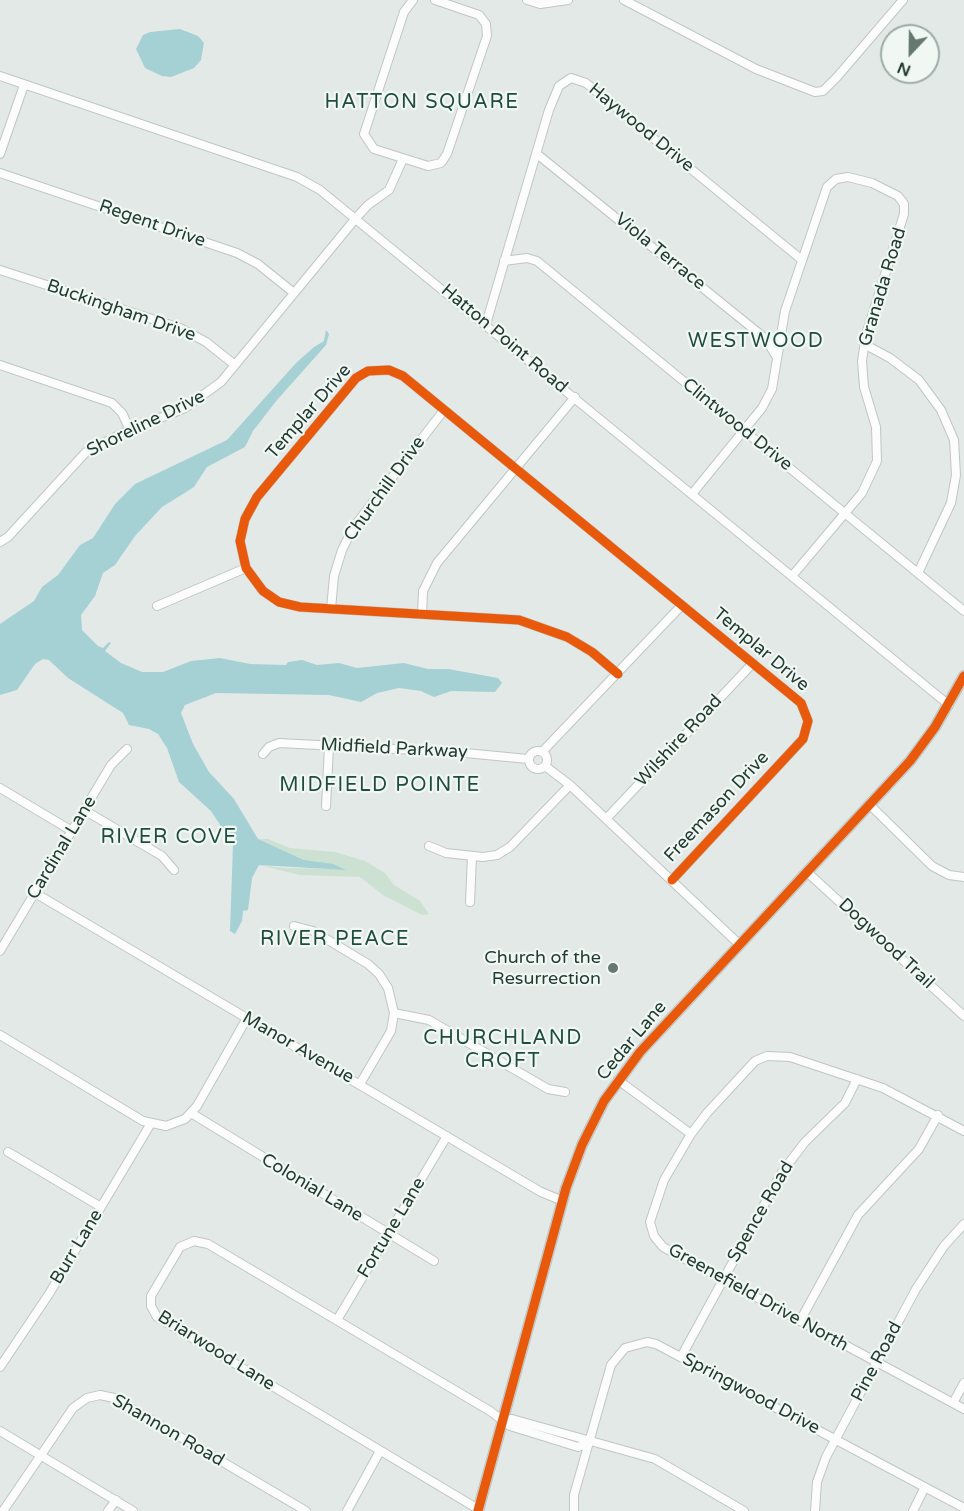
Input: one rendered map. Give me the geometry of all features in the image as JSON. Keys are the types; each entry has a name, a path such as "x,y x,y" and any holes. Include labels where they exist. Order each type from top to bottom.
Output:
{"main road":[{"name":"Cedar Lane","path":"478,1510 563,1201 582,1145 618,1080 640,1052 910,761 949,705 964,676"}],"street":[{"path":"413,0 404,12 364,130 366,141 374,149 428,166 445,160 487,36 486,24 479,15 435,0"},
{"path":"527,0 540,4 568,0"},
{"path":"624,0 756,69 815,92 823,91 837,77 903,0"},
{"name":"Hatton Point Road","path":"0,76 297,177 320,190 949,705"},
{"name":"Haywood Drive","path":"486,324 559,86 571,78 580,80 802,260"},
{"path":"0,154 24,85"},
{"name":"Viola Terrace","path":"537,154 766,339 777,356"},
{"name":"Shoreline Drive","path":"0,542 8,537 86,452 200,400 221,382 356,218 368,205 389,190 403,159"},
{"name":"Regent Drive","path":"0,173 237,253 258,264 294,293"},
{"name":"Granada Road","path":"792,576 868,483 878,456 876,427 862,374 864,345 904,214 904,204 898,196 885,189 848,177 831,182 824,192 802,260"},
{"name":"Clintwood Drive","path":"504,261 527,258 537,261 964,611"},
{"path":"692,494 768,399 776,378 777,356 785,311 802,260"},
{"name":"Buckingham Drive","path":"0,270 180,328 206,342 235,365"},
{"path":"864,345 890,358 920,380 941,410 954,440 956,475 951,503 929,555 918,573"},
{"path":"0,365 112,403 122,413 130,430"},
{"name":"Templar Drive","path":"618,674 581,645 535,624 512,619 300,607 279,602 262,591 246,568 240,541 250,508 361,374 381,369 403,376 801,703 807,714 806,733 787,757"},
{"path":"422,614 423,591 431,572 575,397"},
{"name":"Churchill Drive","path":"331,609 333,576 348,536 371,502 444,410"},
{"path":"157,606 246,568"},
{"path":"545,766 534,769 528,759 531,754 542,752 682,605"},
{"name":"Wilshire Road","path":"606,819 753,663"},
{"name":"Midfield Parkway","path":"263,754 269,747 279,743 455,752 528,759"},
{"path":"326,806 329,746"},
{"name":"Cardinal Lane","path":"0,951 111,765 127,749"},
{"path":"542,752 546,756 545,766"},
{"name":"Freemason Drive","path":"672,880 787,757"},
{"path":"545,766 570,785 740,945"},
{"path":"429,846 446,853 472,856 497,855 510,847 570,785"},
{"path":"0,788 72,831"},
{"path":"870,805 932,866 949,875 964,877"},
{"path":"84,810 162,856 174,870"},
{"path":"470,902 472,856"},
{"name":"Dogwood Trail","path":"807,872 964,1016"},
{"name":"Manor Avenue","path":"35,893 542,1192 563,1201"},
{"path":"294,926 313,931 374,969 388,988 394,1013 391,1031 360,1084"},
{"path":"394,1013 429,1020 548,1089 565,1092"},
{"path":"0,1035 150,1125 170,1125 191,1113 247,1018"},
{"name":"Greenefield Drive North","path":"964,1131 905,1098 858,1079 790,1057 766,1056 756,1061 707,1113 691,1134 659,1191 653,1209 651,1229 663,1248 964,1409"},
{"name":"Spence Road","path":"681,1357 782,1172 805,1142 845,1103 858,1079"},
{"path":"618,1080 691,1134"},
{"name":"Colonial Lane","path":"191,1113 434,1262"},
{"path":"800,1321 858,1215 919,1149 939,1115"},
{"name":"Burr Lane","path":"0,1367 150,1125"},
{"name":"Fortune Lane","path":"337,1320 447,1136"},
{"path":"8,1152 101,1207"},
{"name":"Pine Road","path":"816,1511 821,1469 835,1439 932,1263 964,1224"},
{"name":"Briarwood Lane","path":"478,1510 157,1317 150,1301 154,1287 180,1247 188,1242 198,1241 236,1260 490,1411 510,1426 578,1447 590,1442 661,1461 744,1511"},
{"name":"Springwood Drive","path":"574,1511 574,1495 611,1365 620,1353 632,1345 647,1342 681,1357 964,1508"},
{"path":"953,1403 964,1383"},
{"name":"Shannon Road","path":"3,1511 73,1408 94,1396 107,1395 306,1511"},
{"path":"0,1431 133,1511"},
{"path":"346,1511 380,1451"},
{"path":"913,1511 925,1487"},
{"path":"108,1511 116,1500"}],"green space":[{"path":"258,839 268,839 290,848 335,852 365,861 385,873 394,885 420,901 429,914 422,915 383,895 360,877 300,875 259,865 284,868 343,869 304,860"}],"water":[{"path":"180,29 198,36 204,43 201,60 194,68 171,77 162,76 145,68 136,49 143,35 150,32"},
{"path":"326,330 329,334 326,345 277,400 253,431 245,447 207,467 194,487 162,507 135,536 115,565 103,573 95,596 81,615 82,630 98,646 103,648 109,642 111,643 105,651 121,663 142,672 163,672 191,661 220,658 250,664 286,665 288,662 302,660 317,665 339,663 357,668 404,663 428,669 448,669 498,678 502,683 495,692 451,691 434,697 421,691 399,688 377,693 361,702 329,695 216,693 185,705 181,713 193,744 209,772 234,799 258,839 304,860 333,864 346,870 259,865 252,878 248,910 243,911 242,921 235,934 230,931 233,845 211,811 179,782 167,748 158,734 149,729 129,725 123,713 68,678 49,660 43,659 35,664 17,690 0,695 0,624 34,601 42,587 58,575 80,545 93,538 115,504 135,484 227,440 296,363 324,341"}],"cycle path":[{"path":"618,674 592,652 567,637 519,620 300,607 279,602 263,591 246,568 240,541 245,519 257,497 356,378 368,371 389,370 403,376 801,703 808,721 803,739 672,880"},
{"path":"478,1511 566,1188 582,1145 604,1101 640,1052 910,761 935,727 964,676"}],"place":[{"name":"Church of the Resurrection","path":"613,968"}],"district":[{"name":"HATTON SQUARE","path":"422,103"},
{"name":"WESTWOOD","path":"756,342"},
{"name":"MIDFIELD POINTE","path":"380,786"},
{"name":"RIVER COVE","path":"169,838"},
{"name":"RIVER PEACE","path":"335,940"},
{"name":"CHURCHLAND CROFT","path":"503,1050"}]}
